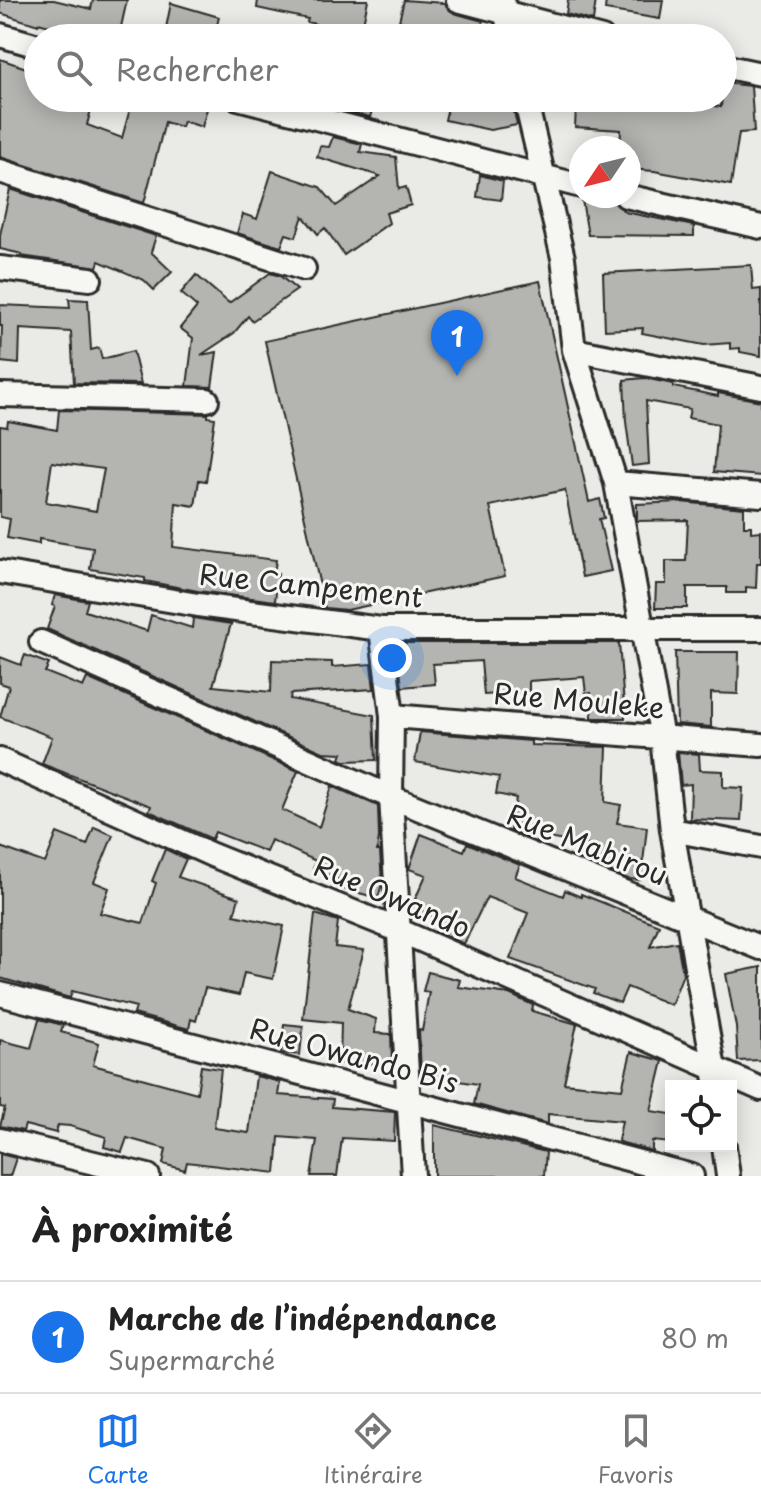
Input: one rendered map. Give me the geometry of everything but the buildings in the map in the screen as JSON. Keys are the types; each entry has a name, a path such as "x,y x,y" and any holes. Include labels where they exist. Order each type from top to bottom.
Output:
{"street":[{"path":"458,0 504,6 559,24"},
{"path":"0,35 24,42"},
{"path":"737,69 761,74"},
{"path":"292,112 569,183"},
{"path":"528,112 563,258 574,350 616,483 662,738 672,830 716,1078"},
{"path":"0,171 304,269"},
{"path":"641,199 761,227"},
{"path":"0,268 90,279"},
{"path":"574,350 761,387"},
{"path":"0,395 207,400"},
{"path":"616,483 761,495"},
{"name":"Rue Campement","path":"0,572 198,605 381,629 761,629"},
{"path":"381,629 392,716 391,797 413,1176"},
{"name":"Rue Mabirou","path":"41,642 391,797 761,948"},
{"name":"Rue Mouleke","path":"392,716 761,745"},
{"name":"Rue Owando","path":"0,760 212,855 398,930 716,1078 761,1089"},
{"path":"672,830 761,847"},
{"name":"Rue Owando Bis","path":"0,994 692,1176"},
{"path":"0,1140 148,1176"},
{"path":"725,1152 728,1176"}],"place":[{"name":"Marche de l’indépendance","path":"457,376"}]}
